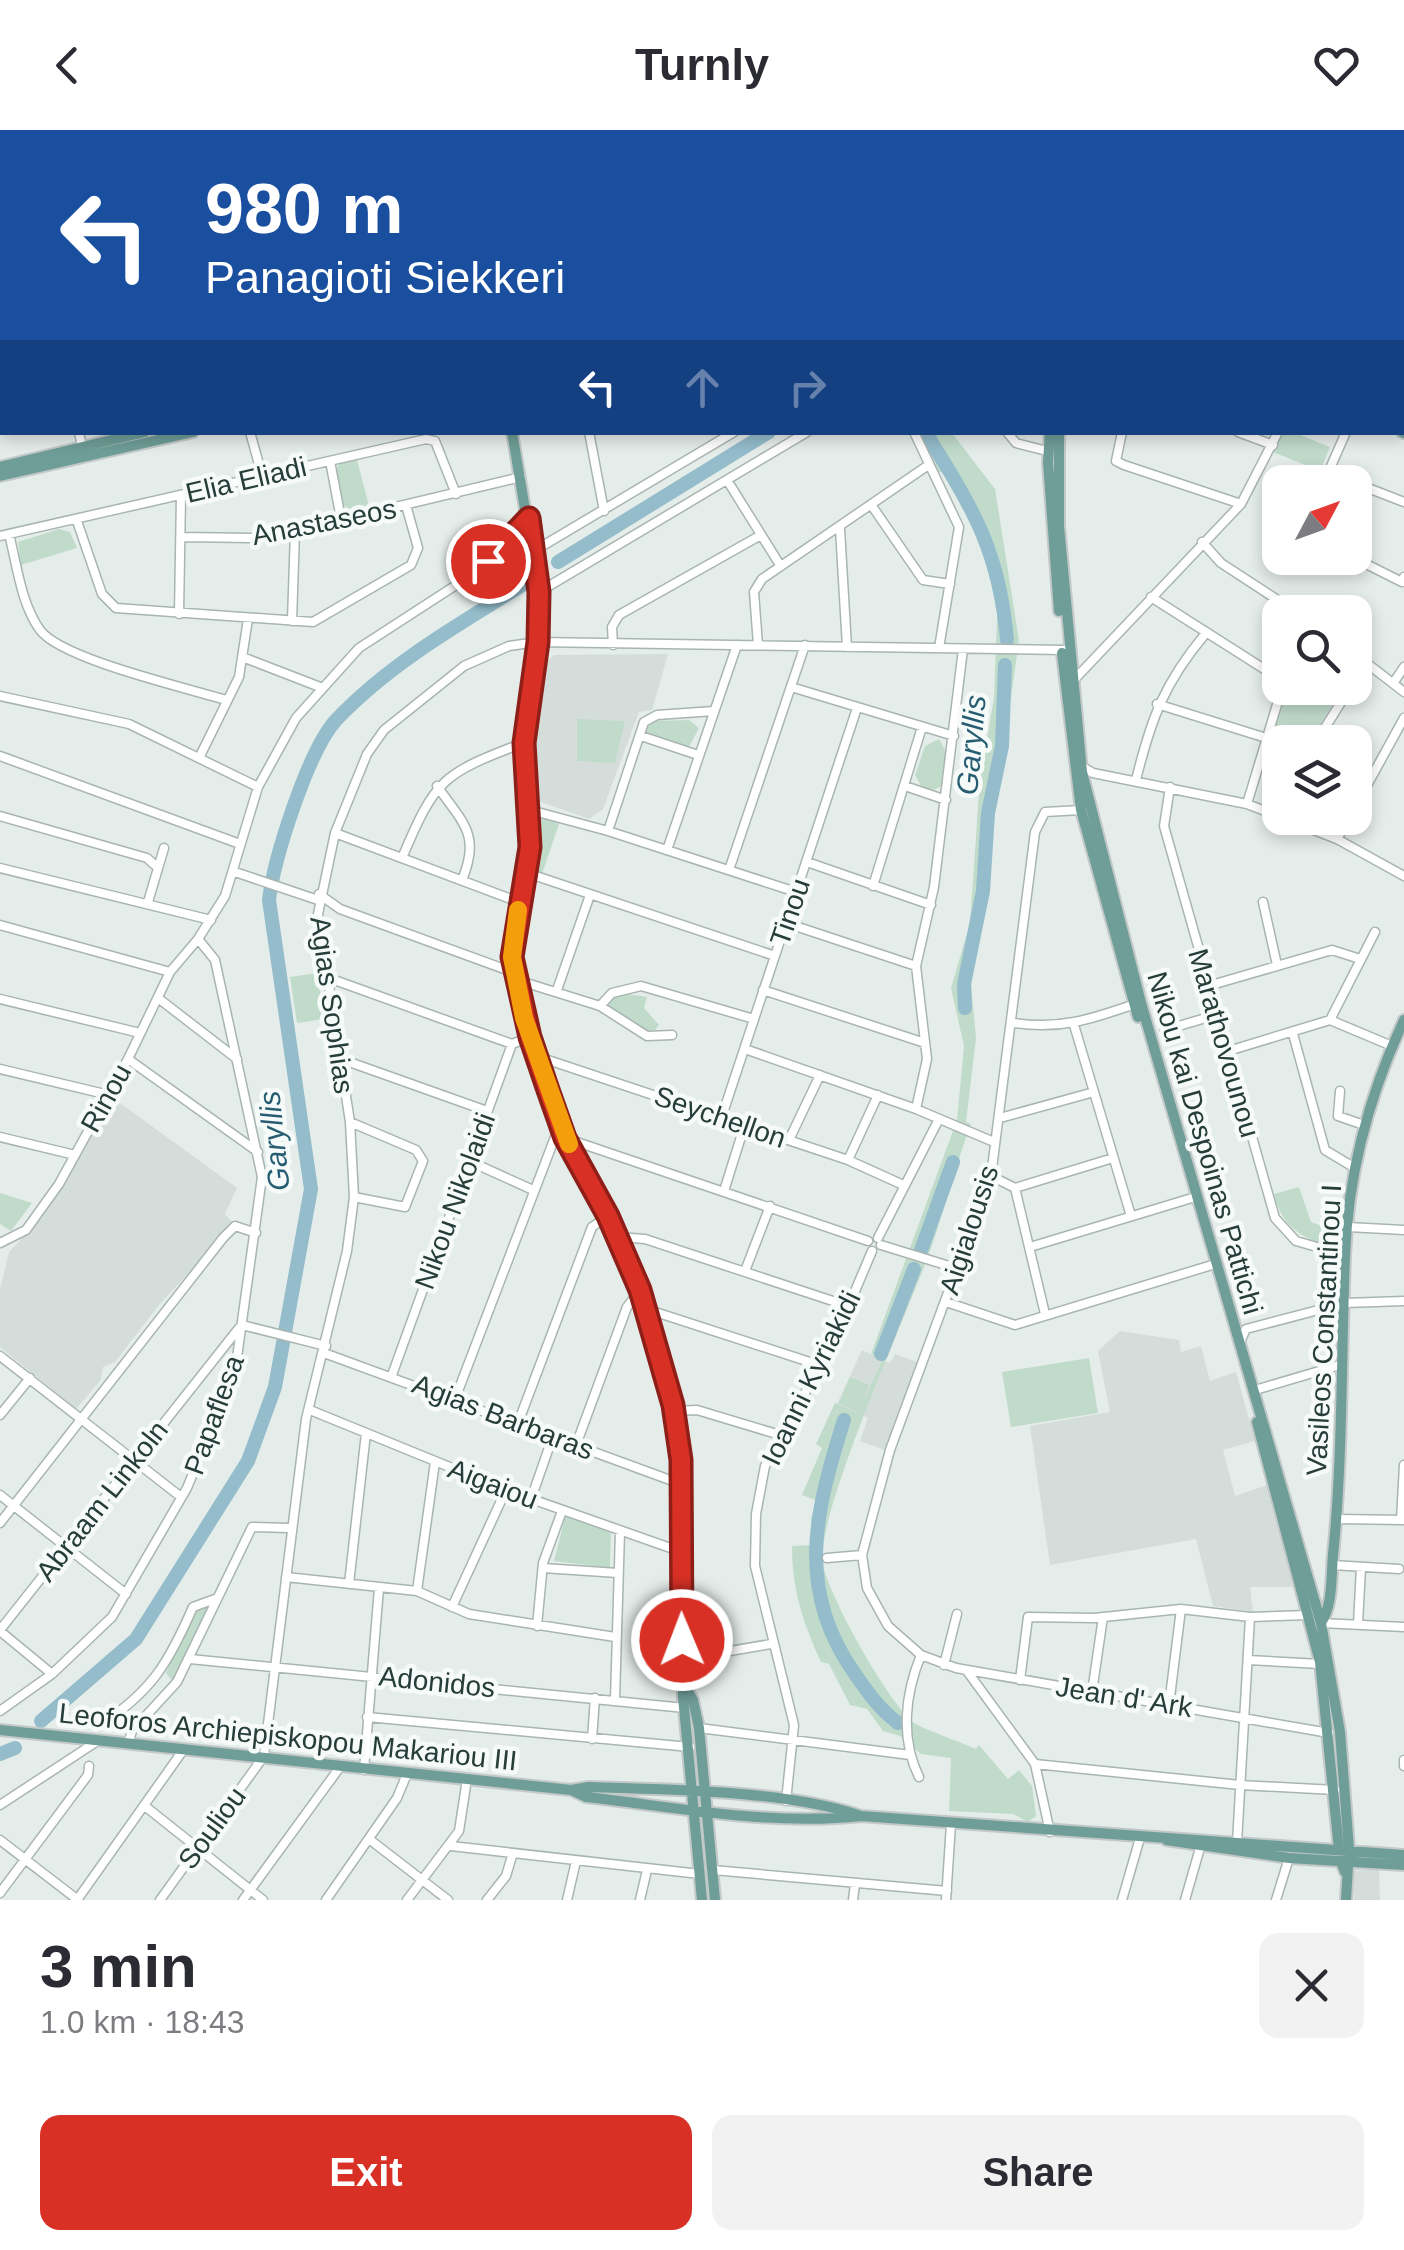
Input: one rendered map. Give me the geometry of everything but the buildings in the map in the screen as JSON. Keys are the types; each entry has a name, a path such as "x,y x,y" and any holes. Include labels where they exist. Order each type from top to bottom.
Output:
{"main road":[{"path":"0,467 132,435"},
{"path":"0,476 181,435"},
{"path":"513,435 539,592 538,642 524,743 530,810 527,873 512,957 530,1037 560,1124 608,1216 640,1290 674,1411 681,1484 685,1708 698,1794"},
{"name":"Nikou kai Despoinas Pattichi","path":"1050,435 1065,650 1082,772 1138,1004 1192,1198 1236,1326 1321,1623 1340,1732 1344,1858"},
{"name":"Nikou kai Despoinas Pattichi","path":"1059,435 1056,462 1065,650 1082,772 1081,810 1236,1326 1282,1509 1320,1664 1344,1858"},
{"name":"Vasileos Constantinou I","path":"1316,1647 1326,1613 1336,1519 1345,1255 1355,1168 1364,1125 1404,1020"},
{"path":"685,1686 693,1700 699,1728 702,1900"},
{"name":"Leoforos Archiepiskopou Makariou III","path":"0,1730 571,1790 698,1794 786,1802 860,1816 1237,1842 1404,1865"},
{"name":"Leoforos Archiepiskopou Makariou III","path":"571,1790 586,1797 699,1810 829,1819 860,1816"},
{"path":"699,1810 713,1870 715,1900"},
{"name":"Leoforos Archiepiskopou Makariou III","path":"1166,1840 1289,1858 1404,1855"},
{"path":"1344,1858 1346,1900"}],"street":[{"path":"80,435 82,447"},
{"path":"252,435 262,475"},
{"path":"590,435 604,511"},
{"path":"534,552 729,435"},
{"path":"539,592 802,435"},
{"path":"915,435 927,466 957,516 939,648"},
{"path":"1009,435 1016,443 1048,451"},
{"path":"1121,435 1115,451 1116,460 1124,466 1241,504"},
{"path":"1246,435 1273,445"},
{"path":"1072,682 1241,504 1277,435"},
{"path":"1332,465 1345,435"},
{"name":"Elia Eliadi","path":"5,535 430,439 442,449 456,494"},
{"path":"330,462 340,519"},
{"path":"758,645 754,592 762,579 927,466"},
{"name":"Anastaseos","path":"183,537 250,538 295,531 521,477"},
{"path":"727,480 780,565"},
{"path":"1372,490 1404,502"},
{"path":"179,614 181,495"},
{"path":"77,521 108,603 179,614 292,621 324,619 411,565 418,548 406,505"},
{"path":"872,506 923,580 950,584"},
{"name":"Rinou","path":"0,1243 26,1230 109,1095 170,972 211,920 235,872 258,787 296,718 320,687 368,641 479,569 529,518"},
{"path":"840,529 846,647"},
{"path":"292,621 295,531"},
{"path":"5,535 28,604 46,637 71,652 226,700"},
{"path":"613,645 612,627 618,615 760,535"},
{"path":"1202,542 1221,563 1270,595"},
{"path":"1372,566 1403,580"},
{"path":"1151,598 1262,669"},
{"path":"199,758 244,658 248,619"},
{"path":"1136,780 1157,704 1168,680 1206,634"},
{"name":"Agias Sophias","path":"264,1756 289,1528 354,1196 350,1122 326,977 318,897 335,833 367,754 384,730 464,666 509,646 538,642 1065,650"},
{"path":"667,850 737,645"},
{"path":"729,870 805,645"},
{"path":"916,1108 927,1073 916,966 931,905 963,649"},
{"path":"244,658 320,687"},
{"path":"1372,666 1404,692"},
{"path":"1394,682 1404,666"},
{"path":"791,688 954,736"},
{"path":"0,696 129,724 258,787"},
{"path":"1157,704 1262,736"},
{"name":"Tinou","path":"722,1116 857,708"},
{"path":"608,830 650,716 714,711"},
{"path":"1372,776 1404,718"},
{"path":"873,886 922,727"},
{"path":"641,736 698,755"},
{"path":"402,858 438,786 478,760 524,743"},
{"path":"1247,804 1262,745"},
{"path":"0,756 240,844"},
{"path":"1082,772 1247,804 1337,840 1404,876"},
{"path":"1086,791 1096,778 1108,777"},
{"path":"438,786 470,834 474,853 462,880"},
{"path":"905,786 946,800"},
{"name":"Marathovounou","path":"1170,787 1164,826 1275,1218 1296,1241 1345,1255"},
{"path":"530,810 608,830 796,892"},
{"name":"Aigialousis","path":"921,1655 888,1626 866,1588 862,1555 890,1450 991,1176 1038,823 1045,812 1081,810"},
{"path":"0,816 147,858 157,867"},
{"path":"335,833 519,902"},
{"path":"1337,840 1340,835"},
{"path":"148,902 164,848"},
{"path":"807,862 931,905"},
{"path":"0,868 211,920"},
{"path":"235,872 318,897 340,909 600,1006 647,1036 672,1035"},
{"path":"527,873 775,956"},
{"path":"558,990 590,894"},
{"path":"1263,902 1278,965"},
{"path":"318,914 340,909"},
{"path":"786,923 916,966"},
{"path":"0,926 170,972"},
{"path":"1226,1052 1330,1020 1375,932"},
{"name":"Papaflesa","path":"0,1711 52,1674 112,1617 181,1497 235,1372 262,1198 258,1152 215,960 198,939"},
{"path":"1208,986 1332,950 1360,960"},
{"path":"326,977 512,1044 530,1037"},
{"path":"600,1006 612,993 641,986 754,1019"},
{"path":"763,990 926,1044"},
{"path":"158,998 238,1060"},
{"path":"0,999 140,1033"},
{"path":"1014,1023 1046,1028 1074,1025 1138,1004"},
{"path":"1165,1030 1216,1015"},
{"path":"1330,1020 1392,1046"},
{"path":"1074,1025 1131,1216"},
{"path":"1293,1034 1325,1150 1330,1158 1355,1168"},
{"name":"Nikou Nikolaidi","path":"392,1375 512,1044"},
{"path":"745,1049 916,1108 994,1142"},
{"name":"Seychellon","path":"536,1056 848,1160 902,1184"},
{"path":"338,1058 487,1111"},
{"path":"128,1059 258,1152"},
{"path":"0,1069 109,1095"},
{"path":"789,1140 820,1075"},
{"path":"1340,1091 1337,1114 1364,1125"},
{"path":"1000,1118 1094,1092"},
{"path":"848,1160 878,1095"},
{"name":"Ioanni Kyriakidi","path":"786,1802 794,1738 753,1543 765,1466 819,1366 902,1184 939,1120"},
{"path":"350,1122 416,1150 423,1161 404,1208 354,1196"},
{"path":"455,1399 560,1124"},
{"path":"724,1191 745,1124"},
{"path":"0,1137 74,1154"},
{"path":"565,1138 959,1269"},
{"path":"991,1176 1015,1188 1112,1158"},
{"path":"469,1161 533,1190"},
{"path":"1015,1188 1045,1314"},
{"path":"1030,1248 1192,1198"},
{"path":"745,1271 770,1206"},
{"path":"518,1423 592,1227 608,1216"},
{"path":"0,1523 235,1226 256,1233"},
{"path":"1348,1227 1404,1230"},
{"path":"618,1238 645,1239 848,1306"},
{"path":"946,1302 1015,1325 1212,1265"},
{"path":"576,1445 627,1308 640,1290"},
{"path":"1236,1326 1345,1303 1404,1300"},
{"path":"646,1309 819,1366"},
{"name":"Agias Barbaras","path":"242,1325 305,1339 324,1350 681,1484"},
{"name":"Abraam Linkoln","path":"0,1630 242,1325"},
{"path":"0,1356 181,1497"},
{"path":"1254,1390 1343,1364"},
{"path":"0,1415 30,1378"},
{"name":"Aigaiou","path":"310,1410 532,1500 680,1551"},
{"path":"674,1411 697,1410 780,1435"},
{"path":"349,1584 366,1432"},
{"path":"532,1500 552,1436"},
{"path":"417,1590 435,1462"},
{"path":"1336,1519 1403,1520 1404,1464"},
{"path":"452,1607 506,1490"},
{"path":"0,1494 126,1594"},
{"path":"537,1626 543,1568 562,1510"},
{"path":"128,1744 136,1726 174,1686 190,1659 252,1526 289,1528"},
{"path":"614,1700 620,1532"},
{"path":"827,1558 862,1555"},
{"path":"1332,1565 1399,1569"},
{"path":"1358,1624 1361,1566"},
{"path":"543,1568 618,1572"},
{"path":"286,1577 417,1590 452,1607 615,1638"},
{"path":"364,1770 379,1588"},
{"path":"99,1726 131,1704 161,1675 193,1607 215,1599"},
{"path":"1020,1680 1028,1618 1102,1617 1181,1608 1250,1617 1308,1615"},
{"path":"1169,1704 1181,1608"},
{"path":"944,1664 957,1614"},
{"path":"1092,1692 1102,1617"},
{"path":"1237,1842 1250,1617"},
{"path":"1321,1623 1404,1627"},
{"path":"0,1630 52,1674"},
{"path":"684,1659 772,1644"},
{"path":"919,1776 910,1755 907,1702 921,1655"},
{"name":"Jean d' Ark","path":"921,1655 966,1671 1329,1733"},
{"name":"Adonidos","path":"190,1659 685,1708"},
{"path":"1248,1660 1320,1664"},
{"path":"966,1671 978,1692 1036,1764 1050,1832"},
{"path":"161,1675 174,1686"},
{"path":"592,1738 596,1698"},
{"path":"131,1704 136,1726"},
{"path":"368,1717 690,1747"},
{"path":"699,1728 910,1755"},
{"path":"63,1736 70,1748 63,1760"},
{"path":"0,1805 63,1760 98,1741"},
{"path":"0,1840 77,1900 184,1748"},
{"name":"Souliou","path":"160,1900 264,1756"},
{"path":"1036,1764 1240,1786 1335,1790"},
{"path":"0,1892 88,1775 89,1766"},
{"path":"243,1900 340,1767"},
{"path":"326,1900 397,1798 407,1774"},
{"path":"407,1900 458,1831 467,1779"},
{"path":"146,1807 264,1900"},
{"path":"713,1870 946,1895 951,1824"},
{"path":"1122,1900 1140,1838"},
{"path":"369,1839 448,1900"},
{"path":"450,1846 512,1856 700,1874"},
{"path":"1184,1900 1200,1848"},
{"path":"488,1900 506,1876 512,1856"},
{"path":"1276,1900 1289,1858"},
{"path":"568,1900 576,1862"},
{"path":"640,1900 647,1870"},
{"path":"853,1900 855,1884"}],"shaded area":[{"path":"668,654 652,710 639,712 603,809 589,819 538,801 532,788 529,750 538,668 554,655"},
{"path":"113,1098 237,1188 225,1214 234,1224 159,1305 115,1362 103,1367 101,1380 76,1409 0,1347 0,1289 9,1252 42,1218"},
{"path":"1120,1331 1179,1340 1181,1352 1201,1346 1210,1381 1236,1372 1255,1441 1223,1450 1235,1496 1267,1485 1293,1587 1250,1587 1253,1612 1213,1606 1196,1539 1050,1565 1030,1426 1110,1412 1098,1351"},
{"path":"862,1350 890,1363 895,1354 917,1362 885,1450 860,1441 868,1418 837,1404"},
{"path":"1379,1869 1380,1900 1354,1900 1353,1871"}],"green space":[{"path":"921,435 954,435 995,489 1019,640 971,983 976,1038 966,1122 971,1124 926,1262 846,1464 824,1541 823,1565 848,1625 903,1711 924,1728 976,1749 979,1745 1008,1779 1019,1770 1032,1786 1036,1816 1028,1822 1013,1814 949,1811 951,1758 921,1754 900,1736 883,1731 867,1709 850,1705 829,1664 821,1662 809,1633 796,1592 793,1562 792,1546 814,1545 811,1518 818,1501 802,1495 822,1448 816,1444 835,1403 858,1413 839,1403 850,1377 869,1385 860,1408 883,1359 871,1354 957,1120 964,1046 951,988 970,923 980,779 994,698 998,593 976,525 942,472 934,473"},
{"path":"1280,435 1300,435 1330,447 1322,465 1305,465 1273,452"},
{"path":"357,460 369,506 349,509 342,504 334,472 340,463"},
{"path":"59,529 70,532 77,548 21,565 18,542"},
{"path":"1282,705 1332,705 1320,725 1273,725"},
{"path":"577,719 625,721 615,763 577,761"},
{"path":"689,720 699,728 689,747 644,732 649,721"},
{"path":"939,739 946,752 943,785 934,790 921,786 915,775 925,746"},
{"path":"544,818 559,824 542,874 535,872 536,821"},
{"path":"317,973 324,1019 297,1023 290,977"},
{"path":"621,993 647,997 644,1008 659,1025 655,1030 640,1030 610,1009 609,1000"},
{"path":"1299,1187 1311,1222 1339,1232 1332,1247 1294,1230 1282,1215 1274,1194"},
{"path":"0,1193 32,1203 11,1231 0,1224"},
{"path":"1089,1358 1098,1413 1011,1427 1002,1372"},
{"path":"566,1514 611,1533 610,1568 554,1561"},
{"path":"208,1606 172,1681 166,1673 195,1611"}],"waterway":[{"name":"Garyllis","path":"558,562 764,435"},
{"name":"Garyllis","path":"929,435 983,535 998,583 1007,640"},
{"name":"Garyllis","path":"41,1721 136,1639 248,1461 275,1387 311,1189 269,900 285,833 314,755 336,720 379,681 524,584"},
{"name":"Garyllis","path":"965,1008 964,984 983,891 988,813 1002,746 1005,665"},
{"name":"Garyllis","path":"920,1253 953,1162"},
{"name":"Garyllis","path":"881,1354 914,1269"},
{"name":"Garyllis","path":"844,1420 819,1517 817,1579 835,1640 868,1692 898,1723"},
{"name":"Garyllis","path":"0,1754 15,1748"}],"slow traffic":[{"path":"518,910 512,957 520,981 524,1018 569,1144"}],"route":[{"path":"488,561 514,528 529,518 539,592 538,642 526,705 524,743 530,847 512,957 520,981 524,1018 565,1138 608,1216 640,1290 673,1405 681,1460 682,1640"}]}
